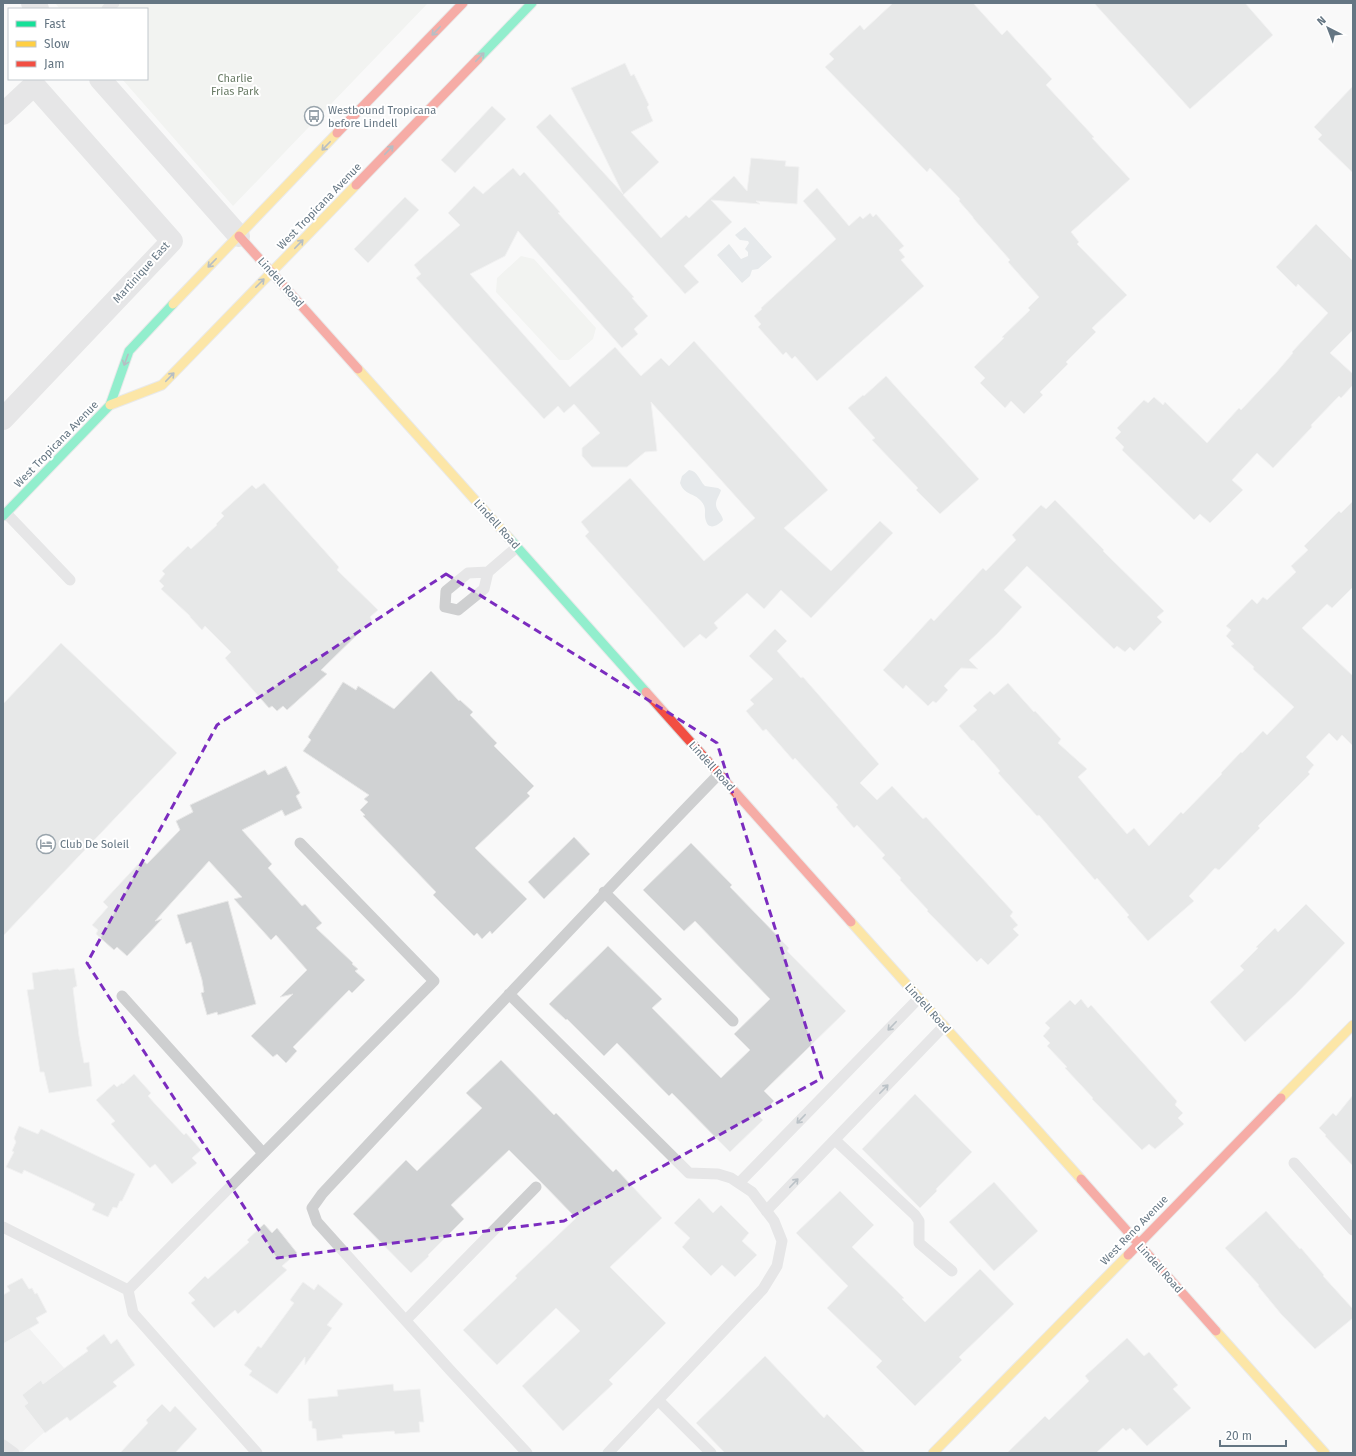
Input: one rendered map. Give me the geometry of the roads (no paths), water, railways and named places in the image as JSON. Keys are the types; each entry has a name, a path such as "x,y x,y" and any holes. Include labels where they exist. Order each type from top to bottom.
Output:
{"street":[{"name":"West Tropicana Avenue","path":"4,515 110,405 129,351 463,3"},
{"name":"West Tropicana Avenue","path":"110,405 162,385 532,3"},
{"name":"Lindell Road","path":"101,80 1325,1453"},
{"name":"Martinique East","path":"3,114 34,85 172,241 3,419"},
{"name":"West Reno Avenue","path":"933,1453 1353,1026"}],"lane":[{"path":"4,515 70,580"},
{"path":"488,572 517,547"},
{"path":"527,1453 317,1222 312,1208 322,1194 604,892 719,774"},
{"path":"128,1290 434,981 300,843"},
{"path":"604,892 733,1021"},
{"path":"509,994 689,1173 718,1174 731,1178 752,1192 774,1221 782,1241 777,1266 763,1289 608,1453"},
{"path":"122,996 263,1153"},
{"path":"739,1183 919,998"},
{"path":"766,1211 944,1026"},
{"path":"835,1140 915,1215 919,1221 919,1243 952,1271"},
{"path":"1294,1163 1353,1230"},
{"path":"406,1320 536,1187"},
{"path":"3,1227 128,1290"},
{"path":"128,1290 133,1312 257,1453"},
{"path":"658,1400 711,1453"},
{"path":"942,1444 950,1453"},
{"path":"3,1445 14,1453"}],"place":[{"name":"Westbound Tropicana before Lindell","path":"314,116"},
{"name":"Club De Soleil","path":"46,844"}],"park label":[{"name":"Charlie Frias Park","path":"235,84"}]}
